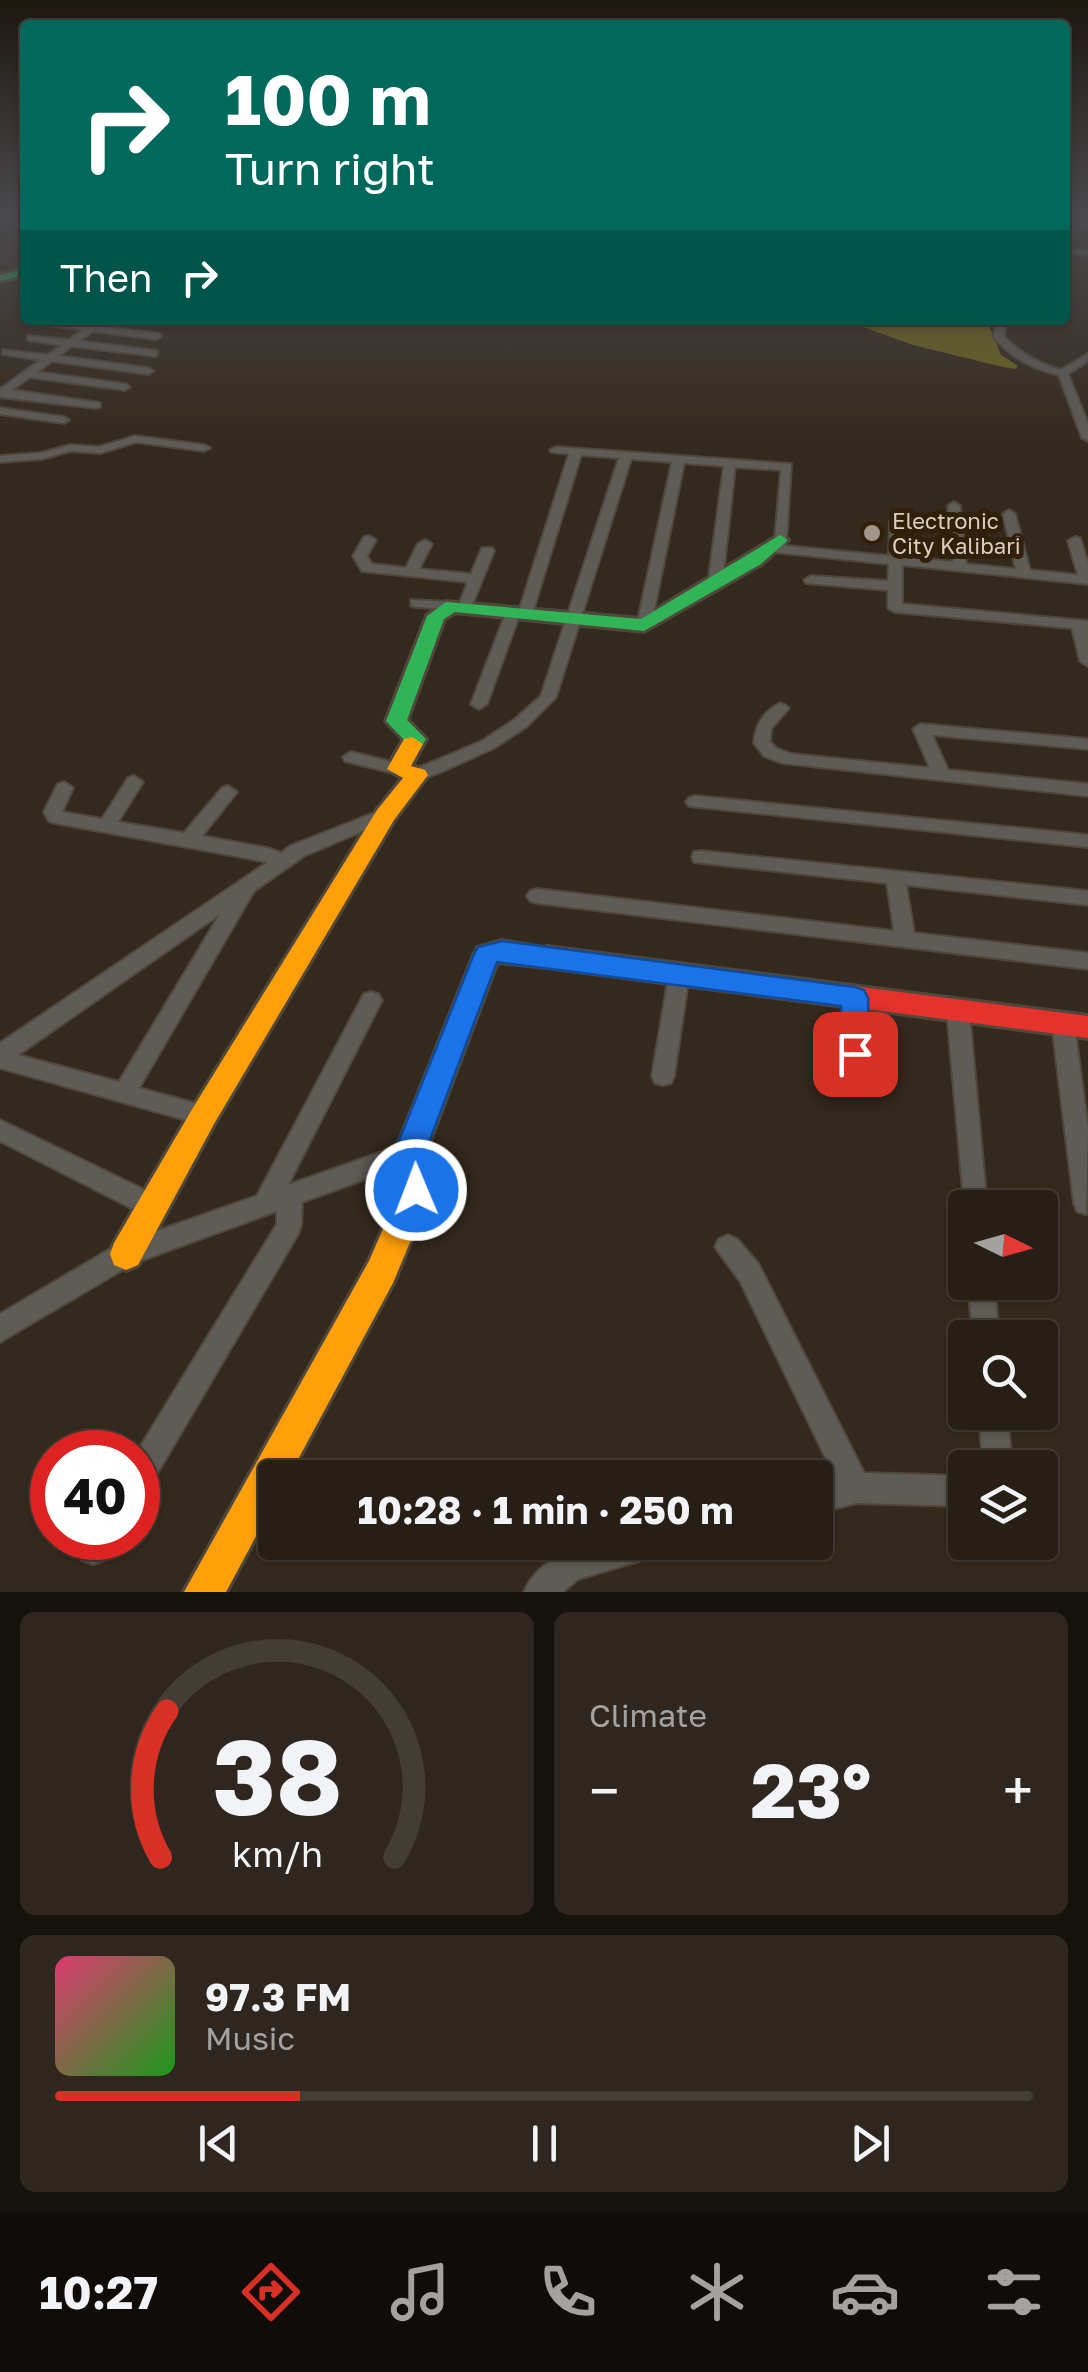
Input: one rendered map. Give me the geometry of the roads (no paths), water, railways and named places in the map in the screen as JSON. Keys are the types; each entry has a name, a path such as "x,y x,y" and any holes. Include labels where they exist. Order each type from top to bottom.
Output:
{"street":[{"path":"68,325 156,336"},
{"path":"1000,325 998,337 1008,348 1041,368 1070,377 1088,369"},
{"path":"1,393 91,328"},
{"path":"31,338 154,353"},
{"path":"6,352 148,371"},
{"path":"1070,377 1088,357"},
{"path":"28,374 126,387"},
{"path":"1070,377 1082,404 1088,438"},
{"path":"1,393 96,405"},
{"path":"0,411 64,420"},
{"path":"0,459 42,456 70,448 100,450 136,439 204,448"},
{"path":"556,450 786,467 779,549 1087,580 1075,541"},
{"path":"479,704 519,614 576,452"},
{"path":"351,758 407,772 466,757 532,716 548,697 626,455"},
{"path":"644,624 679,459"},
{"path":"716,584 730,463"},
{"path":"954,506 960,567"},
{"path":"1009,514 1024,574"},
{"path":"896,522 895,608 1083,625 1088,661"},
{"path":"369,540 360,556 367,568 476,579"},
{"path":"416,603 644,624 716,584 780,540"},
{"path":"410,574 425,544"},
{"path":"126,1254 204,1115 386,815 407,772 416,739 396,721 436,616 458,606 476,579 487,551"},
{"path":"811,580 896,586"},
{"path":"781,708 763,728 762,743 770,752 788,759 1088,790"},
{"path":"942,775 922,729 1088,744"},
{"path":"106,825 134,782"},
{"path":"64,788 53,812 55,817 280,860"},
{"path":"188,840 228,792"},
{"path":"695,802 1088,841"},
{"path":"0,1057 280,860 386,815"},
{"path":"700,857 1088,898"},
{"path":"895,878 905,940"},
{"path":"126,1092 247,886"},
{"path":"537,896 1088,962"},
{"path":"204,1592 382,1272 416,1190 410,1153 487,954 502,951 1088,1027"},
{"path":"663,1076 679,975"},
{"path":"855,998 856,1082"},
{"path":"160,1442 289,1226 278,1201 370,1000"},
{"path":"958,1011 973,1190"},
{"path":"1063,1024 1086,1204"},
{"path":"0,1057 204,1115"},
{"path":"0,1130 154,1207"},
{"path":"0,1329 126,1254 410,1153"},
{"path":"728,1247 749,1272 856,1488"},
{"path":"833,1495 856,1488 948,1491"},
{"path":"540,1592 569,1566 590,1560"}],"place":[{"name":"Electronic City Kalibari","path":"872,533"}]}
